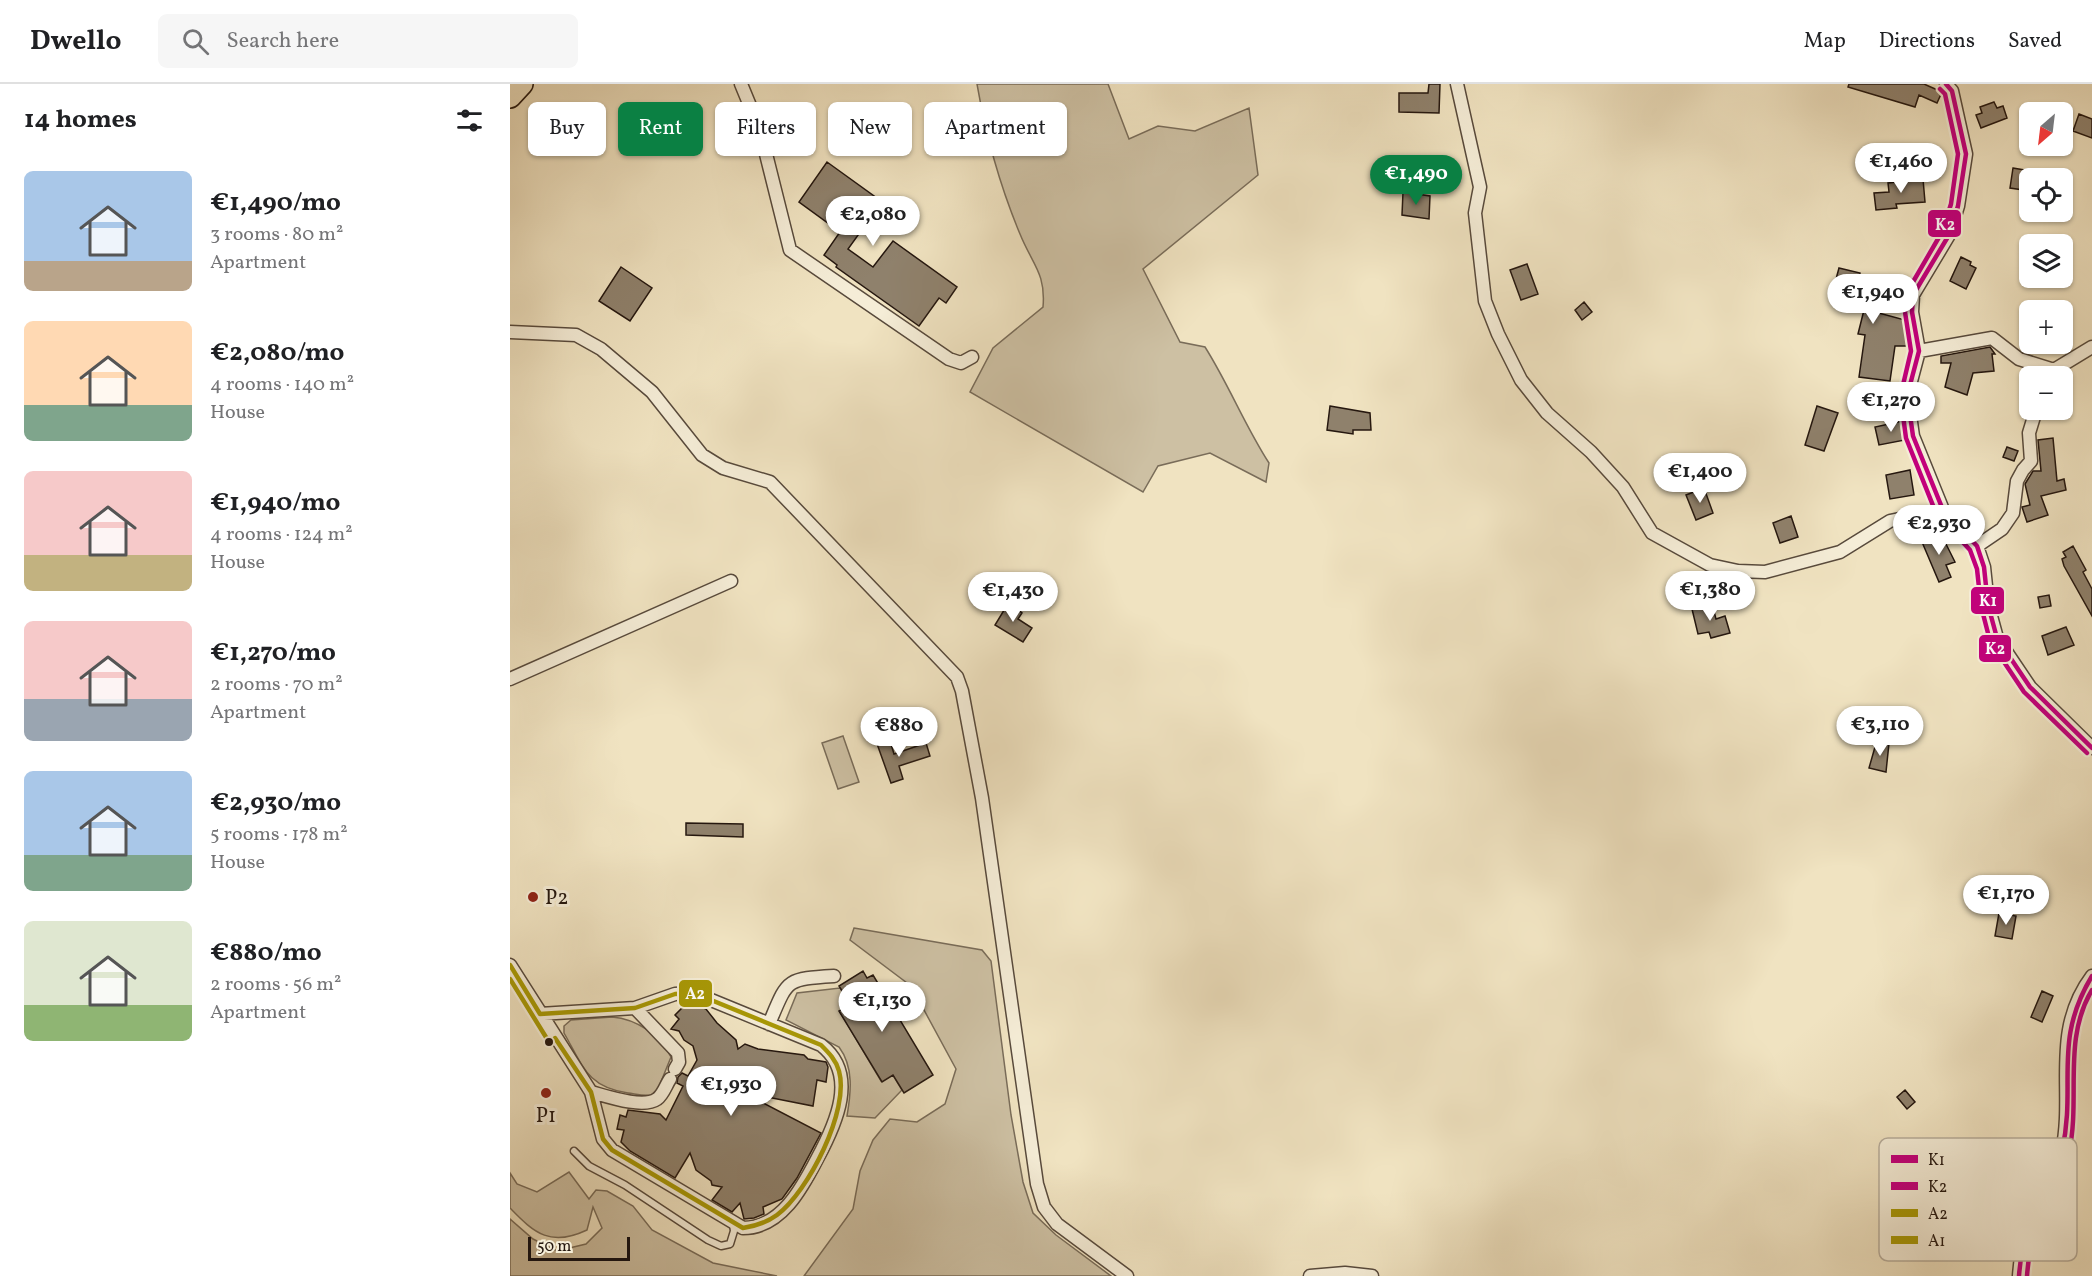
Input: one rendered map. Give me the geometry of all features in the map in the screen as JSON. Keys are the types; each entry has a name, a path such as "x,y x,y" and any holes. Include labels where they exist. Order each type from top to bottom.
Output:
{"highway":[{"path":"510,97 522,84"}],"street":[{"path":"741,84 760,130 790,250 949,359 961,363 972,357"},
{"path":"1457,84 1480,187 1475,213 1485,301 1498,334 1521,380 1547,413 1591,452 1623,487 1652,532 1710,565 1738,571 1764,572 1840,552 1890,521 1943,510"},
{"path":"1946,84 1952,90 1966,154 1958,206 1949,235 1913,295 1912,312 1919,351 1910,385 1909,408 1913,436 1943,510 1977,546 1984,567 1988,605 1997,638 2030,687 2092,748"},
{"path":"510,332 576,335 601,349 652,392 702,455 723,468 770,482 957,677 962,691 982,798 1037,1184 1044,1207 1057,1224 1126,1276"},
{"path":"1919,351 1992,338 2019,359 2036,366"},
{"path":"2062,366 2092,346"},
{"path":"1977,546 2002,529 2013,513 2018,481 2023,470 2031,461 2029,433 2033,420"},
{"path":"510,679 731,581"},
{"path":"510,965 540,1014 591,1092 603,1139 612,1150 733,1224 754,1228 797,1197 831,1134 838,1113 842,1089 839,1069 832,1054 821,1045 694,993 675,994 635,1008 540,1014"},
{"path":"769,1024 788,984 798,978 834,976"},
{"path":"2063,1138 2067,1042 2072,1020 2092,976"},
{"path":"591,1092 620,1100 650,1103 659,1097 673,1074 679,1062 678,1053 635,1008"},
{"path":"2019,1276 2020,1261"},
{"path":"1310,1276 1345,1273 1372,1276"}],"lane":[{"path":"574,1151 589,1166 625,1185 720,1246 729,1244 734,1231 733,1224"}],"shaded area":[{"path":"977,84 1108,84 1129,139 1158,126 1195,131 1249,108 1258,175 1143,269 1180,342 1205,347 1214,361 1269,463 1266,482 1210,453 1158,466 1143,492 970,392 993,348 1043,307 1040,277 1013,216 993,156 1067,156 1067,102 981,102"},
{"path":"843,736 859,782 838,789 822,743"},
{"path":"854,928 982,950 991,961 1011,1115 1023,1182 1033,1213 1056,1235 1111,1276 804,1276 853,1209 860,1171 873,1140 890,1119 917,1122 945,1104 956,1069 911,986 850,940"},
{"path":"840,988 851,1005 840,1012 881,1081 893,1075 902,1090 875,1118 847,1116 849,1072 839,1047 786,1020 797,993"},
{"path":"612,1017 630,1021 647,1030 661,1042 671,1057 658,1089 651,1095 640,1095 603,1086 582,1065 564,1033 564,1026 571,1020"},
{"path":"569,1172 589,1199 596,1190 607,1191 633,1206 652,1230 713,1263 777,1276 510,1276 510,1219 533,1239 557,1251 586,1244 602,1228 593,1207 587,1230 574,1235 553,1237 536,1231 510,1208 510,1173 517,1184 537,1192"}],"building":[{"path":"1429,84 1440,84 1439,113 1399,112 1399,93 1428,93"},
{"path":"1849,84 1924,84 1942,92 1937,103 1919,95 1915,107 1848,87"},
{"path":"1994,102 1997,108 2003,106 2007,118 1981,128 1976,115 1982,113 1980,107"},
{"path":"2079,114 2092,119 2092,138 2073,131"},
{"path":"827,162 892,209 881,224 871,217 848,249 873,267 893,241 957,287 946,303 939,298 919,326 836,267 837,265 824,255 840,232 799,202"},
{"path":"2013,168 2019,169 2019,189 2010,188"},
{"path":"1923,179 1925,202 1896,204 1897,208 1876,210 1874,193 1889,192 1888,183"},
{"path":"1403,192 1430,196 1429,219 1402,215"},
{"path":"1961,257 1971,262 1970,265 1976,268 1966,289 1950,281"},
{"path":"1527,264 1538,294 1521,300 1510,270"},
{"path":"621,267 652,288 630,321 599,301"},
{"path":"1839,268 1860,273 1859,279 1884,287 1875,312 1905,320 1910,346 1895,346 1890,381 1859,377 1865,335 1858,334 1865,306 1839,300 1839,295 1832,294"},
{"path":"1584,302 1592,312 1582,320 1575,310"},
{"path":"1990,347 1995,354 1992,354 1994,371 1973,373 1967,395 1945,387 1951,363 1941,363 1941,356"},
{"path":"1330,406 1370,413 1371,430 1353,430 1353,434 1327,430"},
{"path":"1817,406 1838,413 1824,451 1805,445"},
{"path":"1903,421 1905,440 1879,445 1875,427"},
{"path":"2053,438 2057,481 2064,479 2066,490 2041,496 2048,515 2027,522 2022,507 2030,505 2025,484 2033,471 2041,471 2038,440"},
{"path":"2007,447 2018,451 2014,461 2003,457"},
{"path":"1910,470 1914,495 1890,499 1886,475"},
{"path":"1704,488 1713,513 1696,520 1686,495"},
{"path":"1791,516 1798,537 1780,543 1773,523"},
{"path":"1941,534 1955,562 1946,565 1951,577 1939,582 1922,542"},
{"path":"2073,546 2086,570 2083,572 2092,589 2092,616 2062,559 2066,557 2063,552"},
{"path":"2049,595 2051,606 2040,608 2038,597"},
{"path":"1009,602 1022,613 1018,619 1032,628 1023,642 995,625"},
{"path":"1712,604 1716,619 1725,616 1730,633 1711,638 1709,632 1698,634 1692,609"},
{"path":"2066,627 2074,645 2048,655 2042,636"},
{"path":"889,737 894,754 926,743 930,756 899,766 903,779 891,783 876,741"},
{"path":"1877,740 1889,743 1886,772 1869,768"},
{"path":"686,823 743,824 743,837 686,835"},
{"path":"1999,913 2016,916 2012,939 1995,936"},
{"path":"863,971 867,978 873,975 933,1075 904,1093 893,1075 882,1082 839,1011 851,1005 839,986"},
{"path":"2042,991 2053,996 2042,1022 2031,1017"},
{"path":"688,1002 706,1009 717,1023 736,1040 738,1049 745,1044 758,1049 804,1055 808,1059 826,1062 828,1067 826,1082 817,1080 813,1106 742,1092 821,1133 797,1178 782,1199 763,1207 764,1214 754,1218 744,1219 740,1203 732,1212 712,1200 722,1187 712,1185 711,1181 696,1170 690,1153 675,1178 630,1151 621,1142 624,1130 617,1129 620,1115 626,1117 628,1110 660,1114 666,1120 683,1086 677,1083 678,1077 682,1073 688,1076 697,1060 693,1046 684,1040 679,1031 671,1029 679,1019 675,1015"},
{"path":"1905,1090 1915,1102 1907,1109 1897,1097"}],"transit line":[{"name":"K1","path":"1946,84 1952,91 1966,154 1958,206 1949,235 1913,295 1912,312 1919,351 1910,385 1909,408 1913,436 1943,510 1977,546 1984,567 1988,605 1997,638 2030,687 2092,748"},
{"name":"K2","path":"1940,89 1945,94 1958,154 1951,204 1942,232 1906,294 1905,312 1911,351 1903,385 1902,408 1906,438 1936,513 1970,550 1977,569 1981,606 1990,641 2024,692 2087,753"},
{"name":"A2","path":"510,965 540,1014 635,1008 675,994 694,993 821,1045 834,1060 839,1071 841,1087 838,1107 824,1149 813,1170 789,1204 769,1220 743,1228 612,1150 603,1139 591,1092 555,1038"},
{"name":"K1","path":"2064,1138 2069,1043 2080,1000 2092,976"},
{"name":"A1","path":"510,979 549,1042"},
{"name":"K2","path":"2071,1138 2077,1029 2092,990"},
{"name":"K1","path":"2019,1276 2021,1261"},
{"name":"K2","path":"2027,1276 2029,1261"}],"place":[{"name":"P2","path":"533,897"},
{"name":"P1","path":"546,1093"}]}
